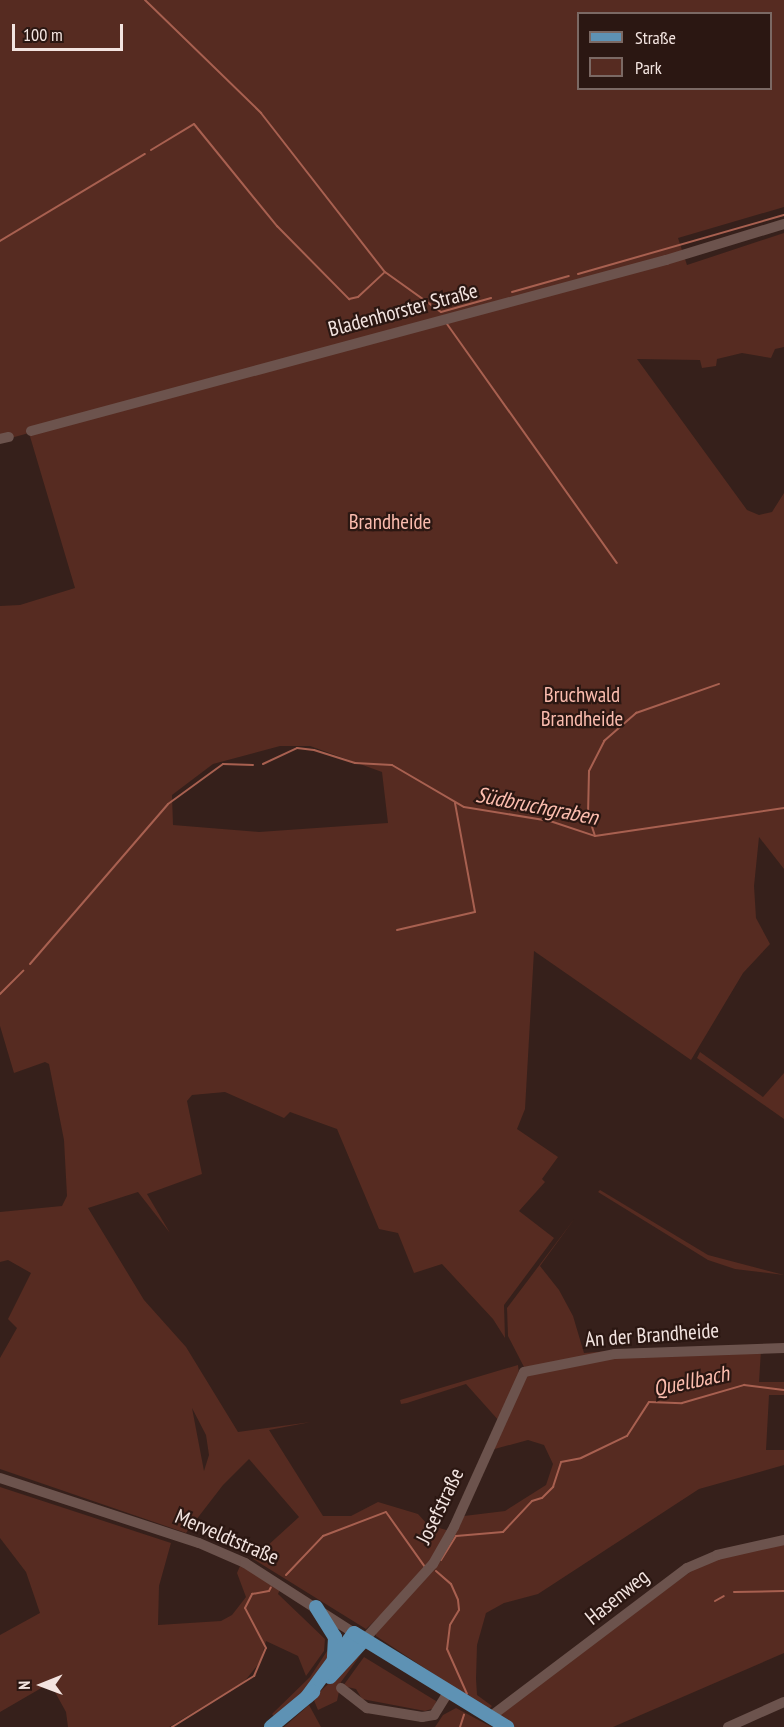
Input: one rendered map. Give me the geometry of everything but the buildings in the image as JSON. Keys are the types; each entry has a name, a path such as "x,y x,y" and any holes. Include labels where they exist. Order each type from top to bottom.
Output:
{"main road":[{"path":"316,1606 335,1637 334,1660"},
{"path":"307,1697 334,1660 359,1637"},
{"path":"271,1727 307,1697 359,1637"},
{"name":"Merveldtstraße","path":"359,1637 507,1727"}],"street":[{"name":"Bladenhorster Straße","path":"31,431 666,260 784,224"},
{"name":"An der Brandheide","path":"524,1372 615,1354 784,1348"},
{"name":"Josefstraße","path":"359,1637 433,1564 454,1527 524,1372"},
{"name":"Merveldtstraße","path":"0,1478 200,1543 245,1563 316,1606 359,1637"},
{"name":"Hasenweg","path":"490,1717 687,1568 717,1555 784,1540"},
{"path":"341,1688 367,1708 422,1718 434,1715 448,1693"},
{"path":"735,1726 784,1702"}],"green space":[{"name":"Brandheide","path":"0,0 784,0 784,207 678,238 687,265 784,233 784,347 775,349 771,358 742,353 717,359 716,366 702,368 700,360 637,359 747,510 759,515 772,512 784,493 784,869 759,837 754,886 756,918 770,944 743,973 691,1060 534,951 525,1109 517,1129 558,1157 542,1179 545,1182 519,1211 554,1238 504,1305 505,1338 493,1319 442,1264 414,1273 398,1233 379,1229 337,1129 290,1112 284,1118 225,1092 192,1095 187,1101 202,1174 147,1194 170,1233 138,1192 88,1208 144,1300 186,1347 238,1432 311,1422 269,1430 323,1516 351,1516 378,1502 418,1514 428,1525 450,1531 421,1577 366,1629 253,1559 299,1517 249,1459 223,1485 186,1533 0,1469 0,1358 17,1328 8,1319 31,1273 8,1260 0,1262 0,1212 62,1206 67,1196 64,1140 49,1064 45,1062 14,1073 0,1026 0,606 20,605 75,588 29,433 0,441","holes":["280,746 310,746 382,772 388,823 259,832 173,825 172,795 213,764","192,1408 206,1435 209,1455 204,1471"]},
{"path":"700,1052 763,1097 784,1073 784,1119 697,1058"},
{"path":"600,1190 708,1255 784,1275 735,1269 708,1260 598,1192"},
{"path":"575,1218 540,1266 559,1290 573,1316 584,1353 646,1348 524,1367 508,1336 507,1308"},
{"path":"761,1350 759,1382 784,1382 784,1395 769,1395 766,1450 784,1450 784,1465 699,1489 538,1594 504,1603 486,1613 477,1645 476,1679 477,1695 492,1706 488,1710 376,1636 376,1630 464,1516 505,1511 546,1485 553,1464 544,1445 528,1440 491,1450 524,1377 597,1359"},
{"path":"518,1365 519,1374 500,1422 466,1384 401,1404 400,1400"},
{"path":"0,1487 171,1543 159,1586 158,1625 221,1621 232,1615 246,1597 237,1573 240,1566 281,1587 278,1594 325,1639 324,1651 306,1676 298,1656 266,1641 260,1662 244,1682 169,1727 68,1727 66,1712 50,1683 0,1712 0,1635 40,1613 26,1572 0,1538"},
{"path":"784,1542 784,1653 613,1727 515,1727 500,1718 499,1715 544,1678 704,1562"},
{"path":"329,1648 333,1651 307,1689 275,1718 272,1714 310,1677"},
{"path":"362,1653 341,1682 337,1701 318,1710 313,1698"},
{"path":"364,1657 436,1701 435,1708 425,1711 362,1699 356,1689 343,1686"},
{"path":"309,1705 321,1727 284,1727"},
{"path":"456,1708 492,1727 435,1727 443,1715"}],"waterway":[{"path":"145,0 261,113 385,272 441,312 491,298"},
{"path":"151,150 194,124 277,226 349,299 358,297 384,273"},
{"path":"0,241 145,154"},
{"path":"578,274 784,215"},
{"path":"512,292 569,276"},
{"path":"447,324 617,563"},
{"path":"595,836 588,815 589,771 604,741 636,713 719,684"},
{"name":"Südbruchgraben","path":"263,764 297,748 314,750 355,763 392,765 464,807 550,821 595,836 784,808"},
{"name":"Südbruchgraben","path":"30,964 168,804 223,764 253,765"},
{"path":"397,930 475,912 455,803"},
{"name":"Südbruchgraben","path":"0,994 23,971"},
{"name":"Quellbach","path":"441,1560 456,1536 503,1532 532,1501 542,1498 553,1487 561,1462 581,1458 627,1436 649,1402 682,1403 744,1385 784,1390"},
{"name":"Quellbach","path":"286,1575 323,1536 386,1512 425,1567"},
{"path":"436,1571 451,1584 458,1600 459,1610 450,1625 447,1649 467,1694"},
{"name":"Quellbach","path":"172,1727 254,1676 266,1648 245,1608 252,1594 269,1591 271,1587"},
{"path":"734,1592 784,1591"},
{"path":"715,1601 724,1596"},
{"path":"460,1727 464,1715"}],"park label":[{"name":"Bruchwald Brandheide","path":"582,707"}]}
